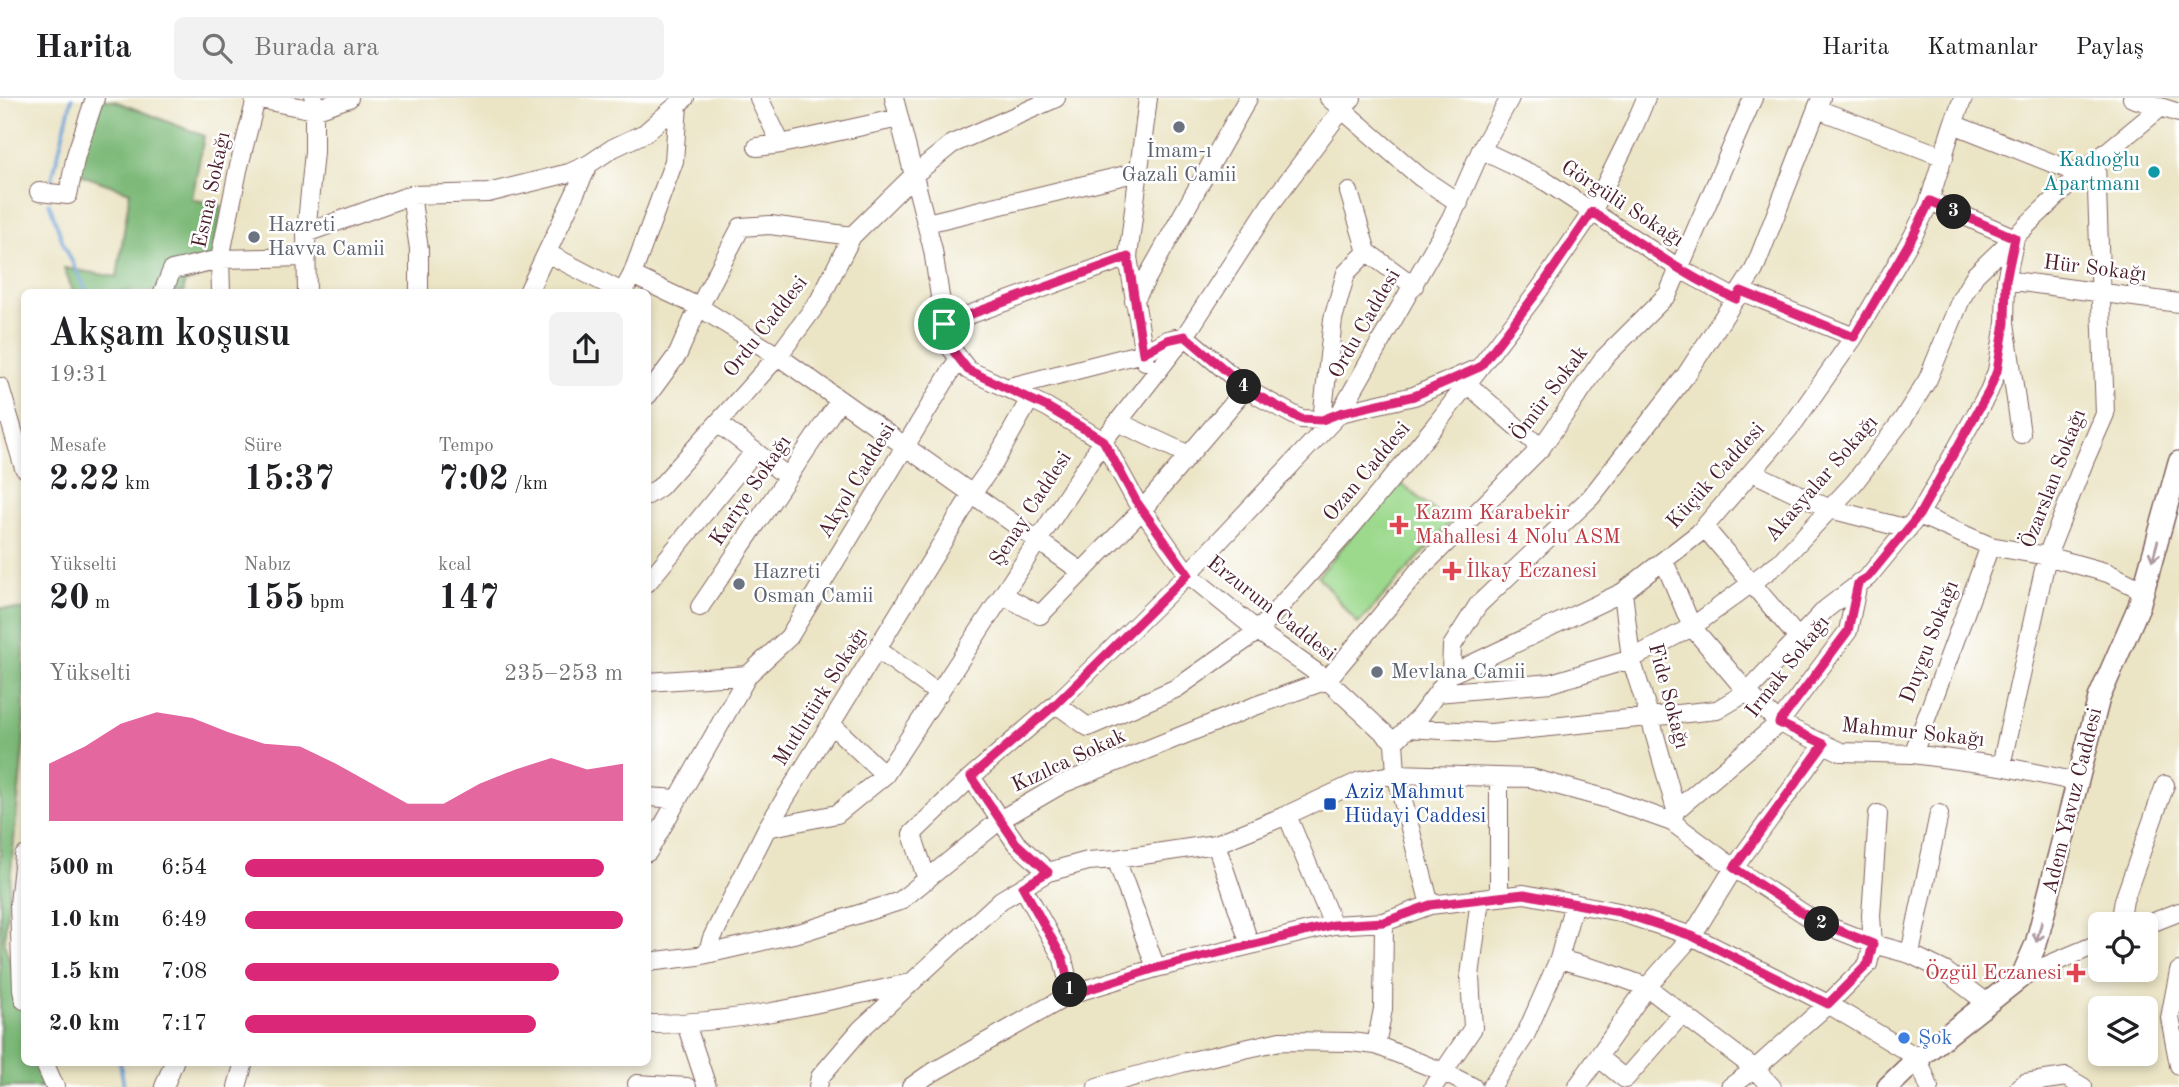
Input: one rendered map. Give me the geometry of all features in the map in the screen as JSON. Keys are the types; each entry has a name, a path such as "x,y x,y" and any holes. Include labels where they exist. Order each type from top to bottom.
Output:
{"main road":[{"name":"Adem Yavuz Caddesi","path":"1888,1087 1918,1058 2022,976 2036,944 2099,698 2139,606 2178,470"}],"street":[{"path":"39,192 68,195 76,155 95,98"},
{"path":"255,98 314,104 349,98"},
{"name":"Esma Sokağı","path":"221,289 220,259 237,170 255,98"},
{"path":"759,98 781,144"},
{"path":"894,98 933,250 947,343 968,370 1030,399 1103,440"},
{"name":"Ordu Caddesi","path":"651,493 778,356 820,301 852,236 915,174 952,144 1018,105 1056,98"},
{"path":"1148,98 1128,257 1150,382"},
{"path":"1135,301 1248,98"},
{"name":"Ordu Caddesi","path":"927,880 912,834 971,777 1056,704 1188,574 1340,413 1459,203 1481,150 1510,98"},
{"name":"Ozan Caddesi","path":"1056,704 1088,727 1177,688 1258,631 1352,526 1434,427 1539,290 1592,212 1646,98"},
{"name":"Ömür Sokak","path":"1327,680 1419,570 1541,448 1602,359 1668,294 1752,98"},
{"name":"Küçük Caddesi","path":"1394,742 1451,674 1623,592 1704,527 1793,424 1854,337 1913,236 1930,201 1963,98"},
{"path":"2132,98 2179,113"},
{"path":"306,233 411,195 488,193 569,173 645,133 682,102"},
{"path":"624,289 632,275 674,161 682,102"},
{"path":"1341,102 1420,177 1459,203"},
{"name":"Şenay Caddesi","path":"767,828 837,814 885,775 1103,440 1185,336 1341,102"},
{"path":"307,289 305,257 314,152 314,104"},
{"path":"1451,674 1452,646 1478,605 1591,497 1686,375 1754,271 1819,104 1944,157"},
{"name":"Akasyalar Sokağı","path":"1437,693 1551,683 1631,659 1692,627 1780,562 1854,483 1910,409 1928,379 1961,299 1975,275 2080,174 2160,108"},
{"path":"757,147 899,118"},
{"path":"1953,124 2080,174"},
{"name":"Görgülü Sokağı","path":"1481,150 1542,179 1680,269 1738,295 1854,337"},
{"name":"Özarslan Sokağı","path":"2001,766 2047,556 2105,414 2096,162"},
{"path":"529,289 589,164"},
{"path":"927,223 1138,172"},
{"path":"1349,192 1367,252 1414,286"},
{"path":"411,195 419,249 414,289"},
{"path":"1408,728 1491,733 1717,710 1747,692 1826,609 1868,577 1919,515 1989,391 1997,371 2005,323 2006,280 2015,238 1930,201"},
{"path":"651,391 678,354 741,227 770,225 852,236"},
{"path":"1322,420 1333,319 1346,273 1367,252"},
{"path":"547,253 616,289"},
{"path":"164,289 172,270 220,259 305,257"},
{"path":"944,324 1128,257"},
{"path":"632,275 699,307 778,356 1082,572"},
{"name":"Hür Sokağı","path":"2006,280 2179,303"},
{"path":"2005,323 2021,434"},
{"path":"1006,388 1143,353 1167,340 1185,336 1246,388 1301,419 1322,420 1340,413 1414,396 1480,367"},
{"name":"Akyol Caddesi","path":"651,847 748,675 789,637 959,358"},
{"path":"1466,383 1541,448"},
{"path":"0,387 21,458"},
{"path":"1003,595 1040,615 1142,510 1246,388"},
{"name":"Mutlutürk Sokağı","path":"707,954 712,938 767,828 972,494 995,463 1030,399"},
{"name":"Kariye Sokağı","path":"701,607 840,400"},
{"path":"1118,422 1189,455"},
{"path":"718,423 788,477"},
{"name":"Erzurum Caddesi","path":"1103,440 1142,510 1188,574 1258,631 1327,680 1394,742"},
{"path":"651,578 755,452"},
{"path":"1752,472 1830,509 1908,529"},
{"path":"1919,515 1990,546 2047,556 2108,573 2144,591"},
{"path":"1704,527 1798,639"},
{"name":"Duygu Sokağı","path":"1913,754 1990,546"},
{"name":"Mahmur Sokağı","path":"1664,561 1692,627 1747,692 1779,723 1842,752 1913,754 2001,766 2078,782"},
{"name":"Irmak Sokağı","path":"1674,816 1779,723 1848,631 1858,583"},
{"name":"Fide Sokağı","path":"1623,592 1631,659 1650,718 1674,816"},
{"path":"877,649 939,694"},
{"path":"651,682 748,675"},
{"name":"Kızılca Sokak","path":"651,962 707,954 803,932 901,901 1000,820 1062,784 1255,706 1327,680"},
{"path":"831,723 885,775"},
{"path":"1394,742 1396,774 1430,905"},
{"path":"1577,1087 1647,987 1692,936 1734,868 1824,744"},
{"path":"818,1087 820,1077 861,1029 1001,900 1048,872 1088,860 1116,859 1216,844 1287,815 1360,780 1396,774 1531,778 1674,816 1734,868 1815,921 1873,944 1910,954 1945,971 1987,1003"},
{"path":"971,777 1016,843 1048,872"},
{"path":"1499,777 1499,896"},
{"path":"2122,912 2165,785"},
{"path":"651,797 678,799"},
{"path":"1730,1087 1755,1069 1828,1004 1868,964 1873,944 1871,916 1878,814"},
{"path":"1910,954 1939,814"},
{"path":"1287,815 1333,925"},
{"path":"1216,844 1250,946"},
{"path":"1116,859 1156,968"},
{"path":"21,885 21,961"},
{"path":"1023,887 1063,959 1071,995"},
{"path":"911,1087 1071,995 1156,968 1333,925 1384,922 1430,905 1524,894 1619,912 1692,936 1828,1004 1918,1058 1929,1087"},
{"path":"1438,1080 1473,1028 1470,976 1480,899"},
{"path":"1491,1087 1525,1036 1559,958 1574,903"},
{"path":"2158,920 2179,912"},
{"path":"1376,1045 1383,1009 1384,922"},
{"path":"2022,976 2088,948"},
{"path":"1559,958 1647,987 1755,1069 1772,1087"},
{"path":"2179,971 2174,1021 2179,1065"},
{"path":"651,1024 686,1024 801,1006 910,984"},
{"path":"1598,1057 1625,1079 1682,1014"},
{"path":"686,1024 707,1087"},
{"path":"1097,1087 1182,1063 1280,1041 1376,1045 1438,1080 1473,1087"},
{"path":"46,1066 55,1087"},
{"path":"164,1087 172,1066"},
{"path":"237,1087 243,1066"},
{"path":"2019,1087 2025,1083 2066,1077 2083,1087"},
{"path":"637,1084 687,1087"}],"green space":[{"path":"93,98 115,101 204,136 192,199 222,206 212,273 184,283 184,289 72,289 64,268 117,277 130,192 79,174"},
{"path":"1398,481 1450,523 1358,624 1318,576"},
{"path":"0,608 21,610 21,770 4,943 21,994 21,1066 46,1066 53,1087 0,1087"}],"waterway":[{"path":"51,183 72,98"},
{"path":"49,203 64,245 86,289"},
{"path":"121,1066 124,1087"}],"place":[{"name":"İmam-ı Gazali Camii","path":"1179,127"},
{"name":"Kadıoğlu Apartmanı","path":"2154,172"},
{"name":"Hazreti Havva Camii","path":"254,237"},
{"name":"Kazım Karabekir Mahallesi 4 Nolu ASM","path":"1399,525"},
{"name":"İlkay Eczanesi","path":"1452,571"},
{"name":"Hazreti Osman Camii","path":"739,584"},
{"name":"Mevlana Camii","path":"1377,672"},
{"name":"Aziz Mahmut Hüdayi Caddesi","path":"1330,804"},
{"name":"Özgül Eczanesi","path":"2076,973"},
{"name":"Şok","path":"1904,1038"}],"route":[{"path":"1930,201 2015,238 2006,280 2005,323 1997,371 1989,391 1919,515 1868,577 1858,583 1848,631 1779,723 1824,744 1734,868 1815,921 1873,944 1868,964 1828,1004 1692,936 1619,912 1524,894 1430,905 1384,922 1333,925 1156,968 1071,995 1063,959 1023,887 1048,872 1016,843 971,777 1056,704 1188,574 1136,501 1103,440 1047,407 968,370 947,343 944,324 1128,257 1143,353 1167,340 1185,336 1251,392 1301,419 1322,420 1340,413 1414,396 1480,367 1539,290 1592,212 1721,293 1736,299 1741,291 1854,337 1913,236 1930,201"}]}
